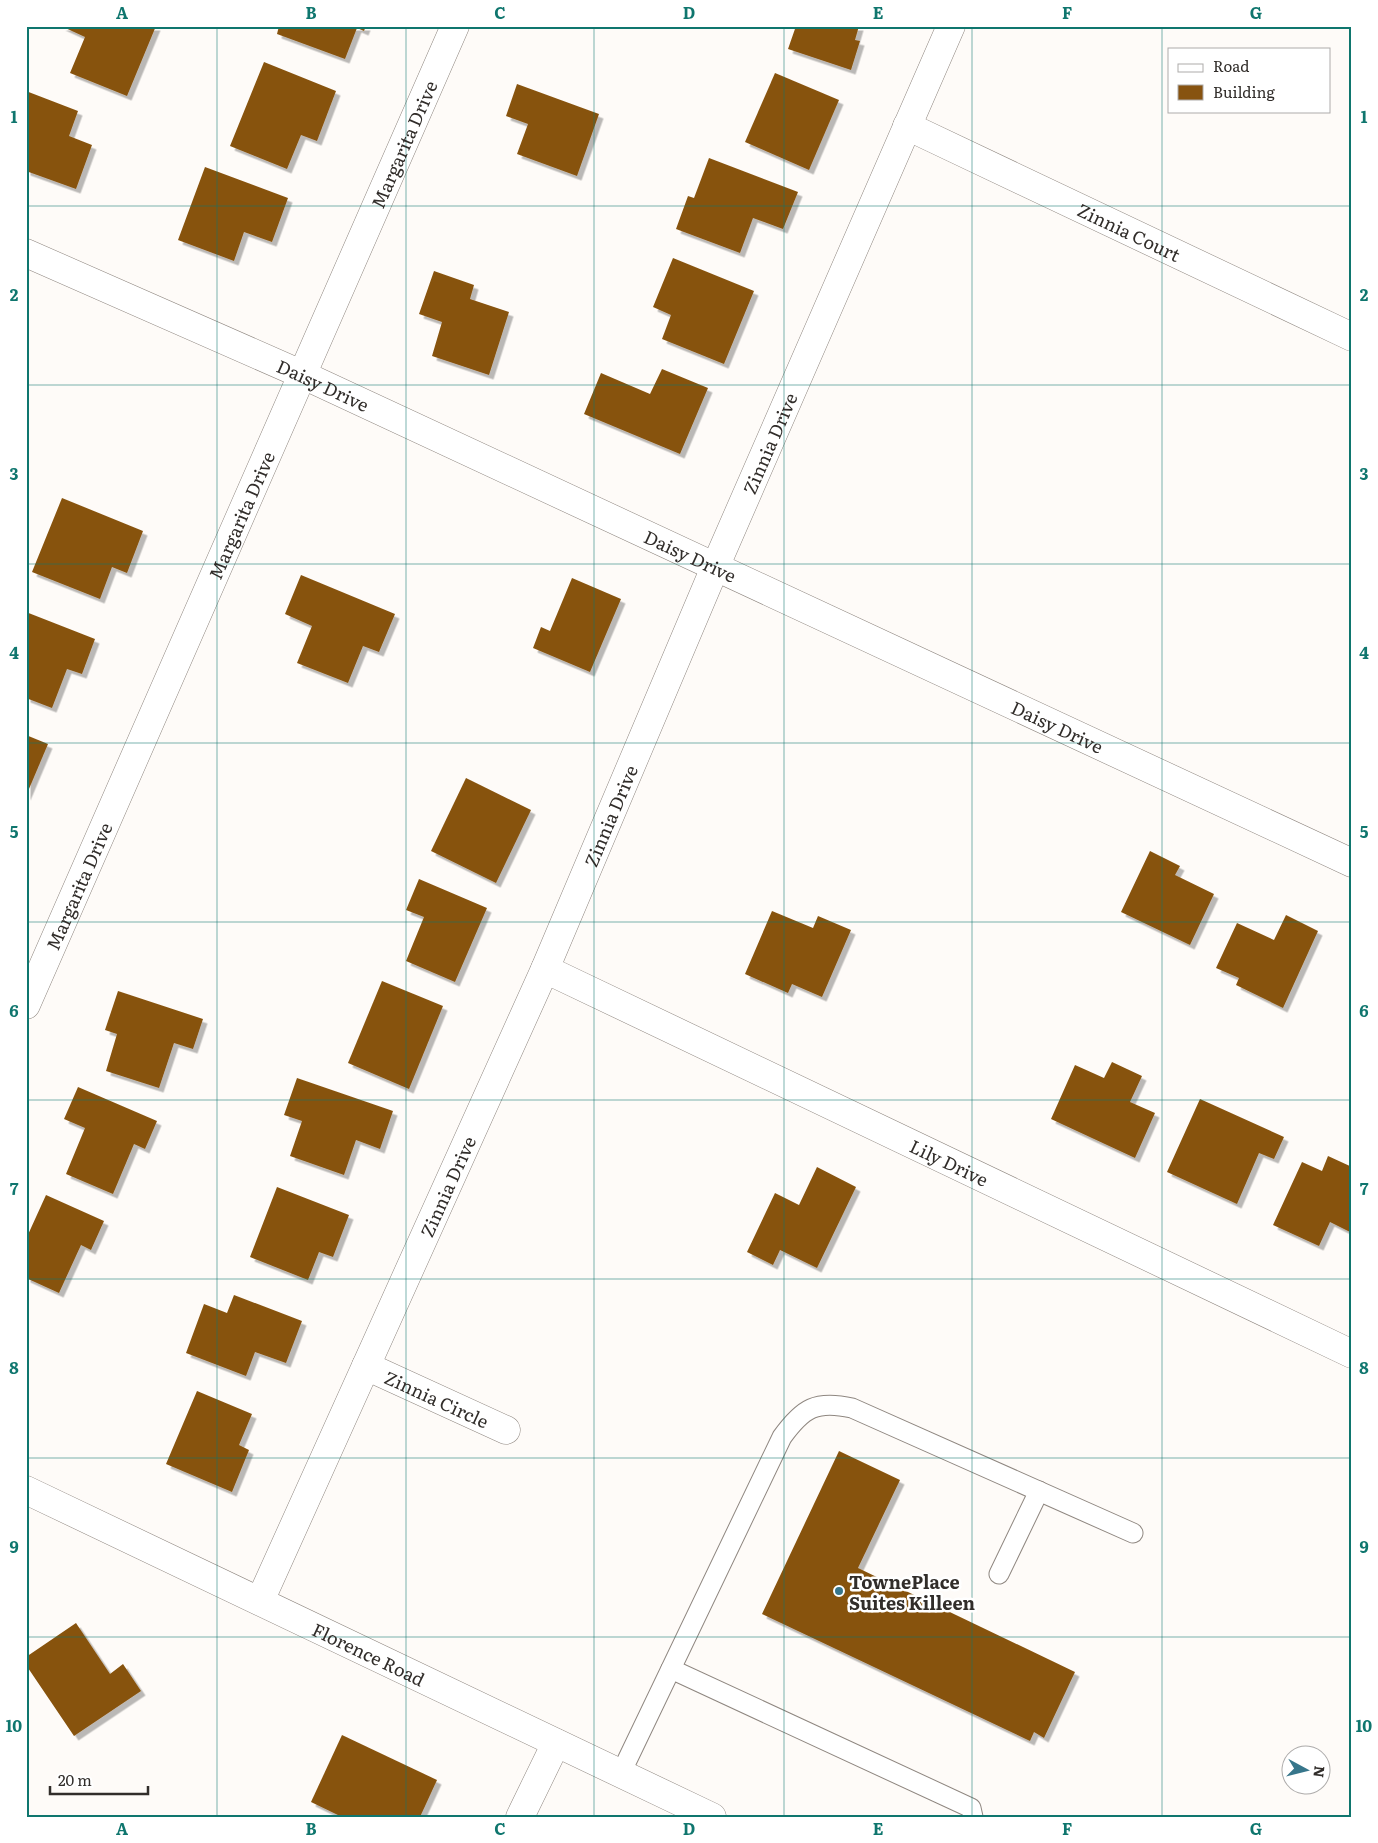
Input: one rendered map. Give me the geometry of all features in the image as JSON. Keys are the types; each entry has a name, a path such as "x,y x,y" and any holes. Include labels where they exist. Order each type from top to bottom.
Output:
{"street":[{"name":"Margarita Drive","path":"26,1005 455,26"},
{"name":"Zinnia Drive","path":"260,1601 545,969 716,565 951,26"},
{"name":"Zinnia Court","path":"907,126 1352,337"},
{"name":"Daisy Drive","path":"26,254 301,374 716,565 1352,863"},
{"name":"Lily Drive","path":"545,969 1352,1354"},
{"name":"Zinnia Circle","path":"366,1366 506,1430"},
{"name":"Florence Road","path":"26,1490 712,1817"},
{"path":"520,1817 556,1742"}],"lane":[{"path":"621,1773 782,1437 803,1412 815,1405 833,1403 852,1408 1133,1533"},
{"path":"999,1574 1040,1491"},
{"path":"671,1669 971,1808 973,1817"}],"building":[{"path":"61,26 156,26 127,96 70,73 85,37"},
{"path":"279,26 366,26 364,31 357,28 345,59 277,34"},
{"path":"796,26 859,26 855,40 860,41 851,70 788,49"},
{"path":"264,62 336,91 317,141 301,135 287,169 230,146"},
{"path":"775,73 839,100 809,170 745,142"},
{"path":"517,84 599,114 577,176 517,154 528,124 506,116"},
{"path":"26,91 78,111 69,136 92,145 76,189 26,171"},
{"path":"709,158 798,192 783,229 753,218 740,253 676,229 688,196 694,198"},
{"path":"205,167 288,198 272,242 244,232 234,261 178,240"},
{"path":"673,258 754,291 724,364 662,339 671,315 653,307"},
{"path":"434,271 474,285 470,299 509,312 489,375 432,356 442,322 419,314"},
{"path":"662,369 708,388 680,454 584,414 601,373 650,394"},
{"path":"62,498 143,531 127,573 112,567 100,599 32,572"},
{"path":"301,575 395,614 379,652 363,646 348,683 297,663 312,626 285,614"},
{"path":"572,578 621,599 590,672 533,648 541,627 550,631"},
{"path":"26,612 95,639 82,674 67,669 52,708 26,698"},
{"path":"26,735 48,744 26,796"},
{"path":"466,778 531,810 496,883 431,851"},
{"path":"1150,851 1180,866 1175,875 1214,894 1190,945 1121,912"},
{"path":"419,879 487,908 455,982 406,961 424,917 406,910"},
{"path":"772,911 813,928 818,916 851,930 822,997 792,984 788,993 745,974"},
{"path":"1286,915 1318,931 1283,1008 1236,985 1239,978 1216,968 1237,923 1274,940"},
{"path":"382,981 443,1006 409,1089 348,1063"},
{"path":"118,991 203,1019 193,1049 174,1043 159,1088 106,1071 117,1034 105,1030"},
{"path":"1112,1062 1142,1076 1130,1102 1155,1113 1135,1158 1051,1119 1075,1065 1104,1078"},
{"path":"297,1078 393,1111 380,1149 356,1140 344,1175 290,1156 302,1121 284,1115"},
{"path":"78,1087 157,1121 145,1149 134,1144 113,1194 66,1174 85,1128 64,1119"},
{"path":"1200,1099 1284,1137 1274,1159 1259,1153 1237,1204 1167,1172"},
{"path":"1328,1156 1352,1167 1352,1233 1330,1222 1319,1246 1273,1225 1302,1162 1322,1171"},
{"path":"817,1167 856,1187 817,1268 780,1250 773,1265 747,1252 775,1193 799,1205"},
{"path":"277,1187 349,1215 333,1257 319,1252 308,1280 250,1257"},
{"path":"46,1195 104,1221 91,1250 81,1245 59,1293 26,1278 26,1239"},
{"path":"234,1295 302,1321 286,1363 255,1352 246,1376 186,1353 204,1304 227,1313"},
{"path":"197,1391 252,1414 239,1445 249,1450 232,1492 166,1464"},
{"name":"TownePlace Suites Killeen","path":"839,1451 900,1480 858,1568 1075,1672 1044,1738 1034,1732 1030,1741 762,1614"},
{"path":"76,1623 110,1674 123,1664 141,1691 74,1736 26,1665 26,1657"},
{"path":"342,1735 437,1780 420,1817 342,1817 311,1802"}],"place":[{"name":"TownePlace Suites Killeen","path":"839,1591"}]}
